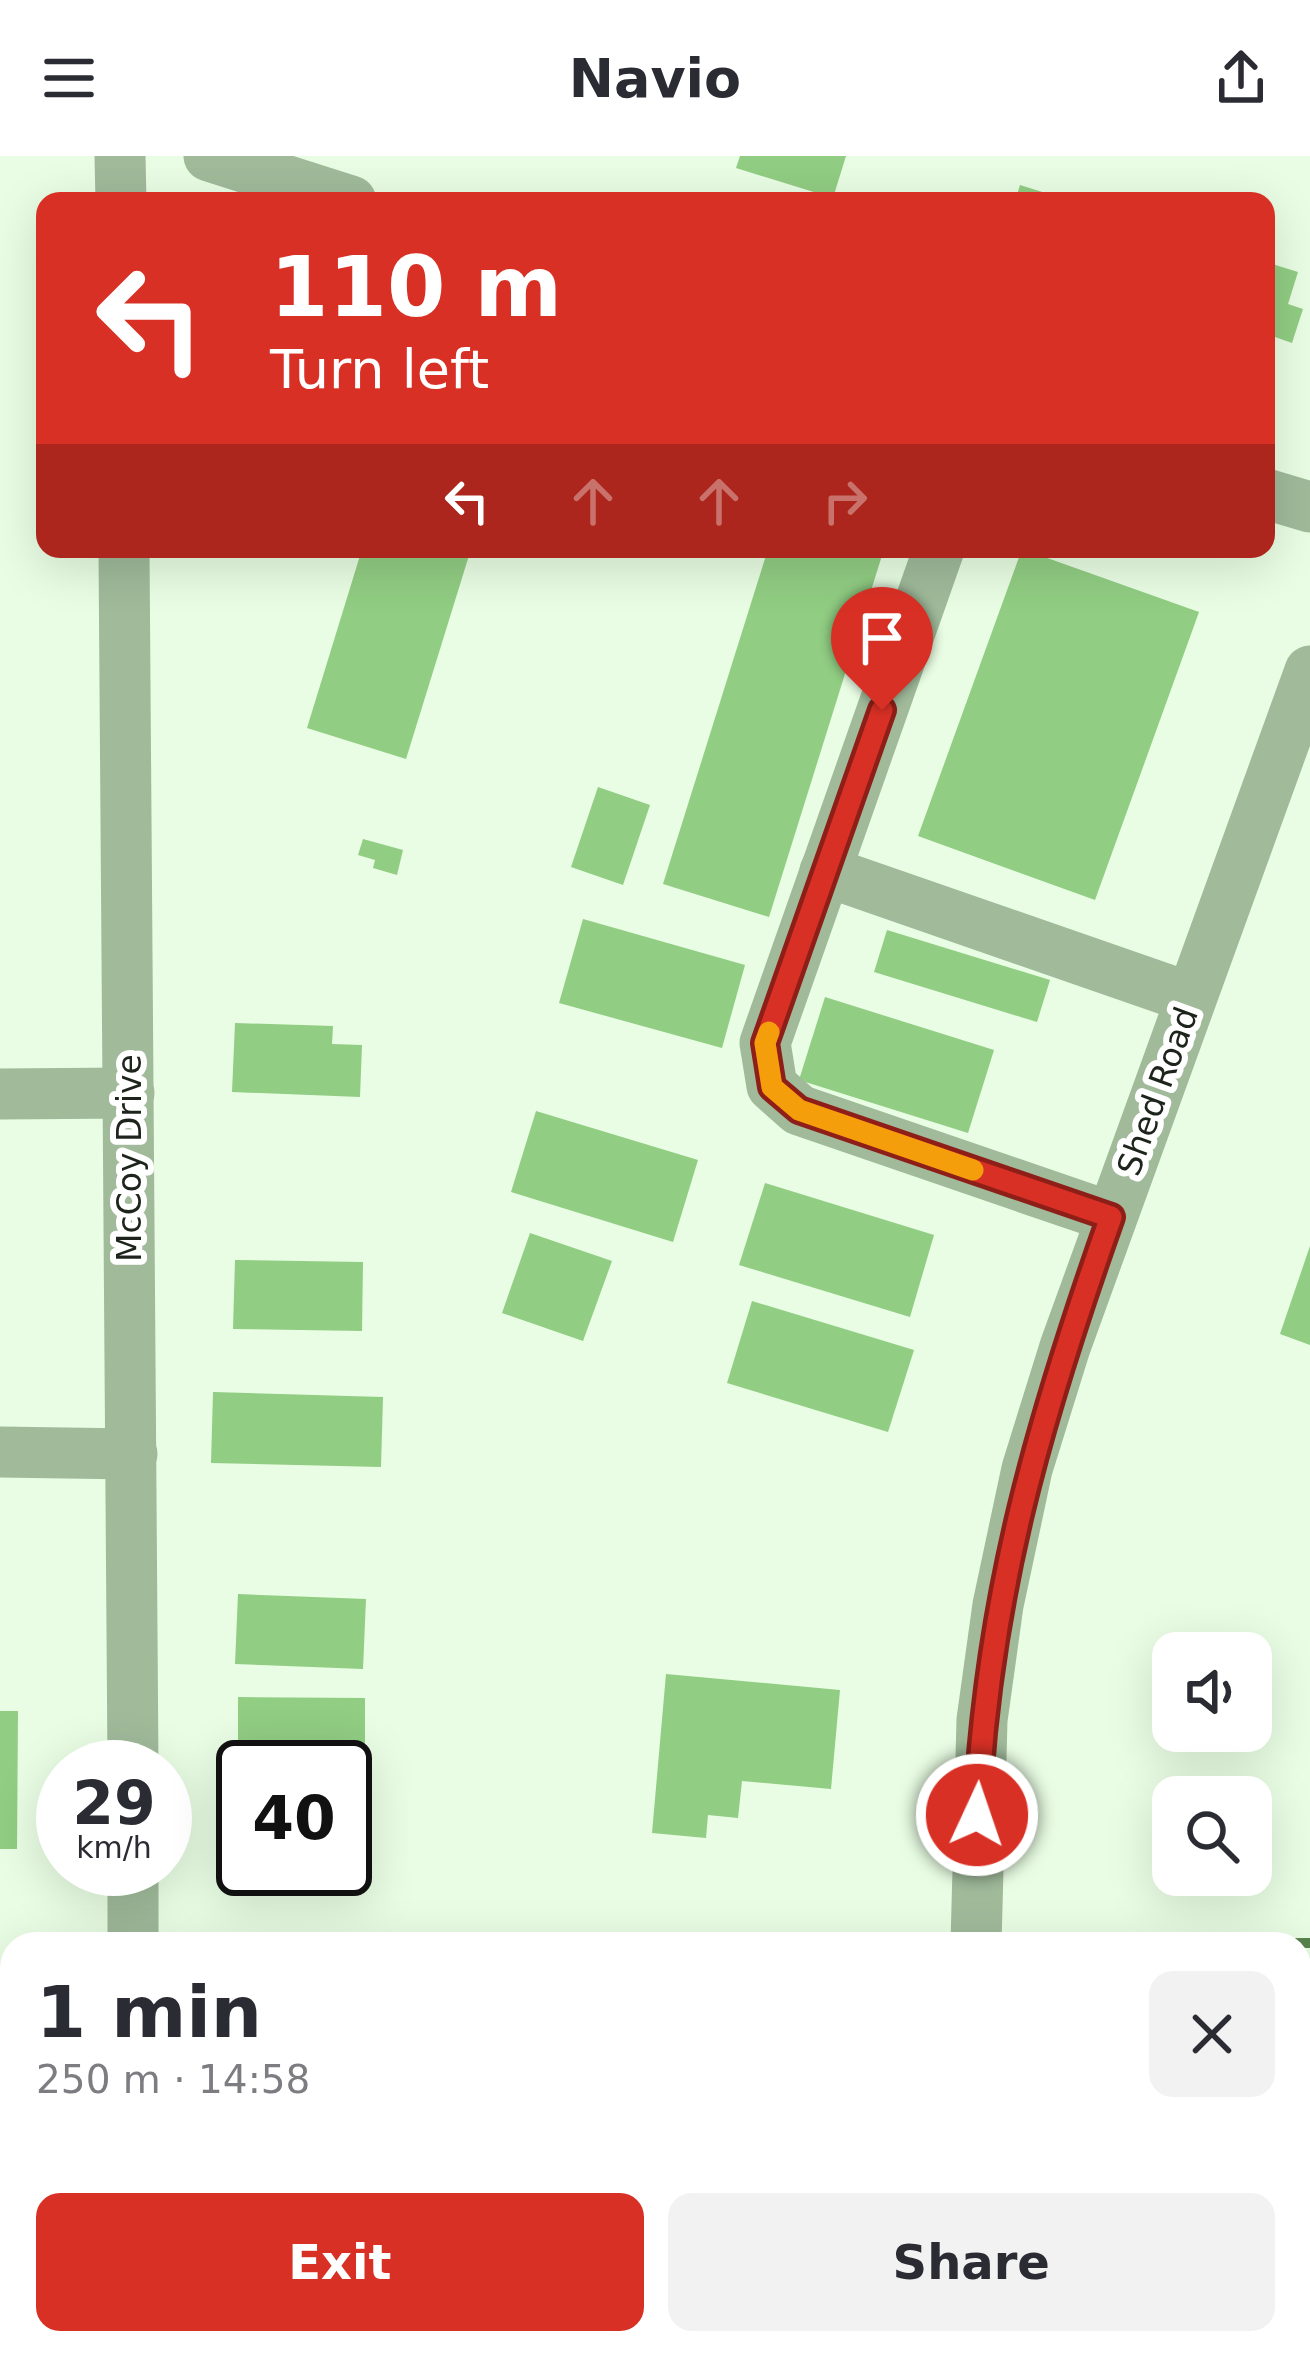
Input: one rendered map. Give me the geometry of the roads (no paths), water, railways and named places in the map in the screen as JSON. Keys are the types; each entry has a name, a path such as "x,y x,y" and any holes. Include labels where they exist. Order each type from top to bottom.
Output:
{"street":[{"path":"120,156 121,192"},
{"path":"209,156 323,192"},
{"path":"1275,497 1310,507"},
{"name":"McCoy Drive","path":"124,558 133,1740"},
{"path":"935,558 765,1043 772,1087 799,1110 1111,1217"},
{"name":"Shed Road","path":"976,1932 982,1720 998,1605 1027,1469 1111,1217 1310,671"},
{"path":"825,871 1191,998"},
{"path":"0,1094 129,1094"},
{"path":"0,1452 132,1454"},
{"path":"133,1896 134,1932"}]}
